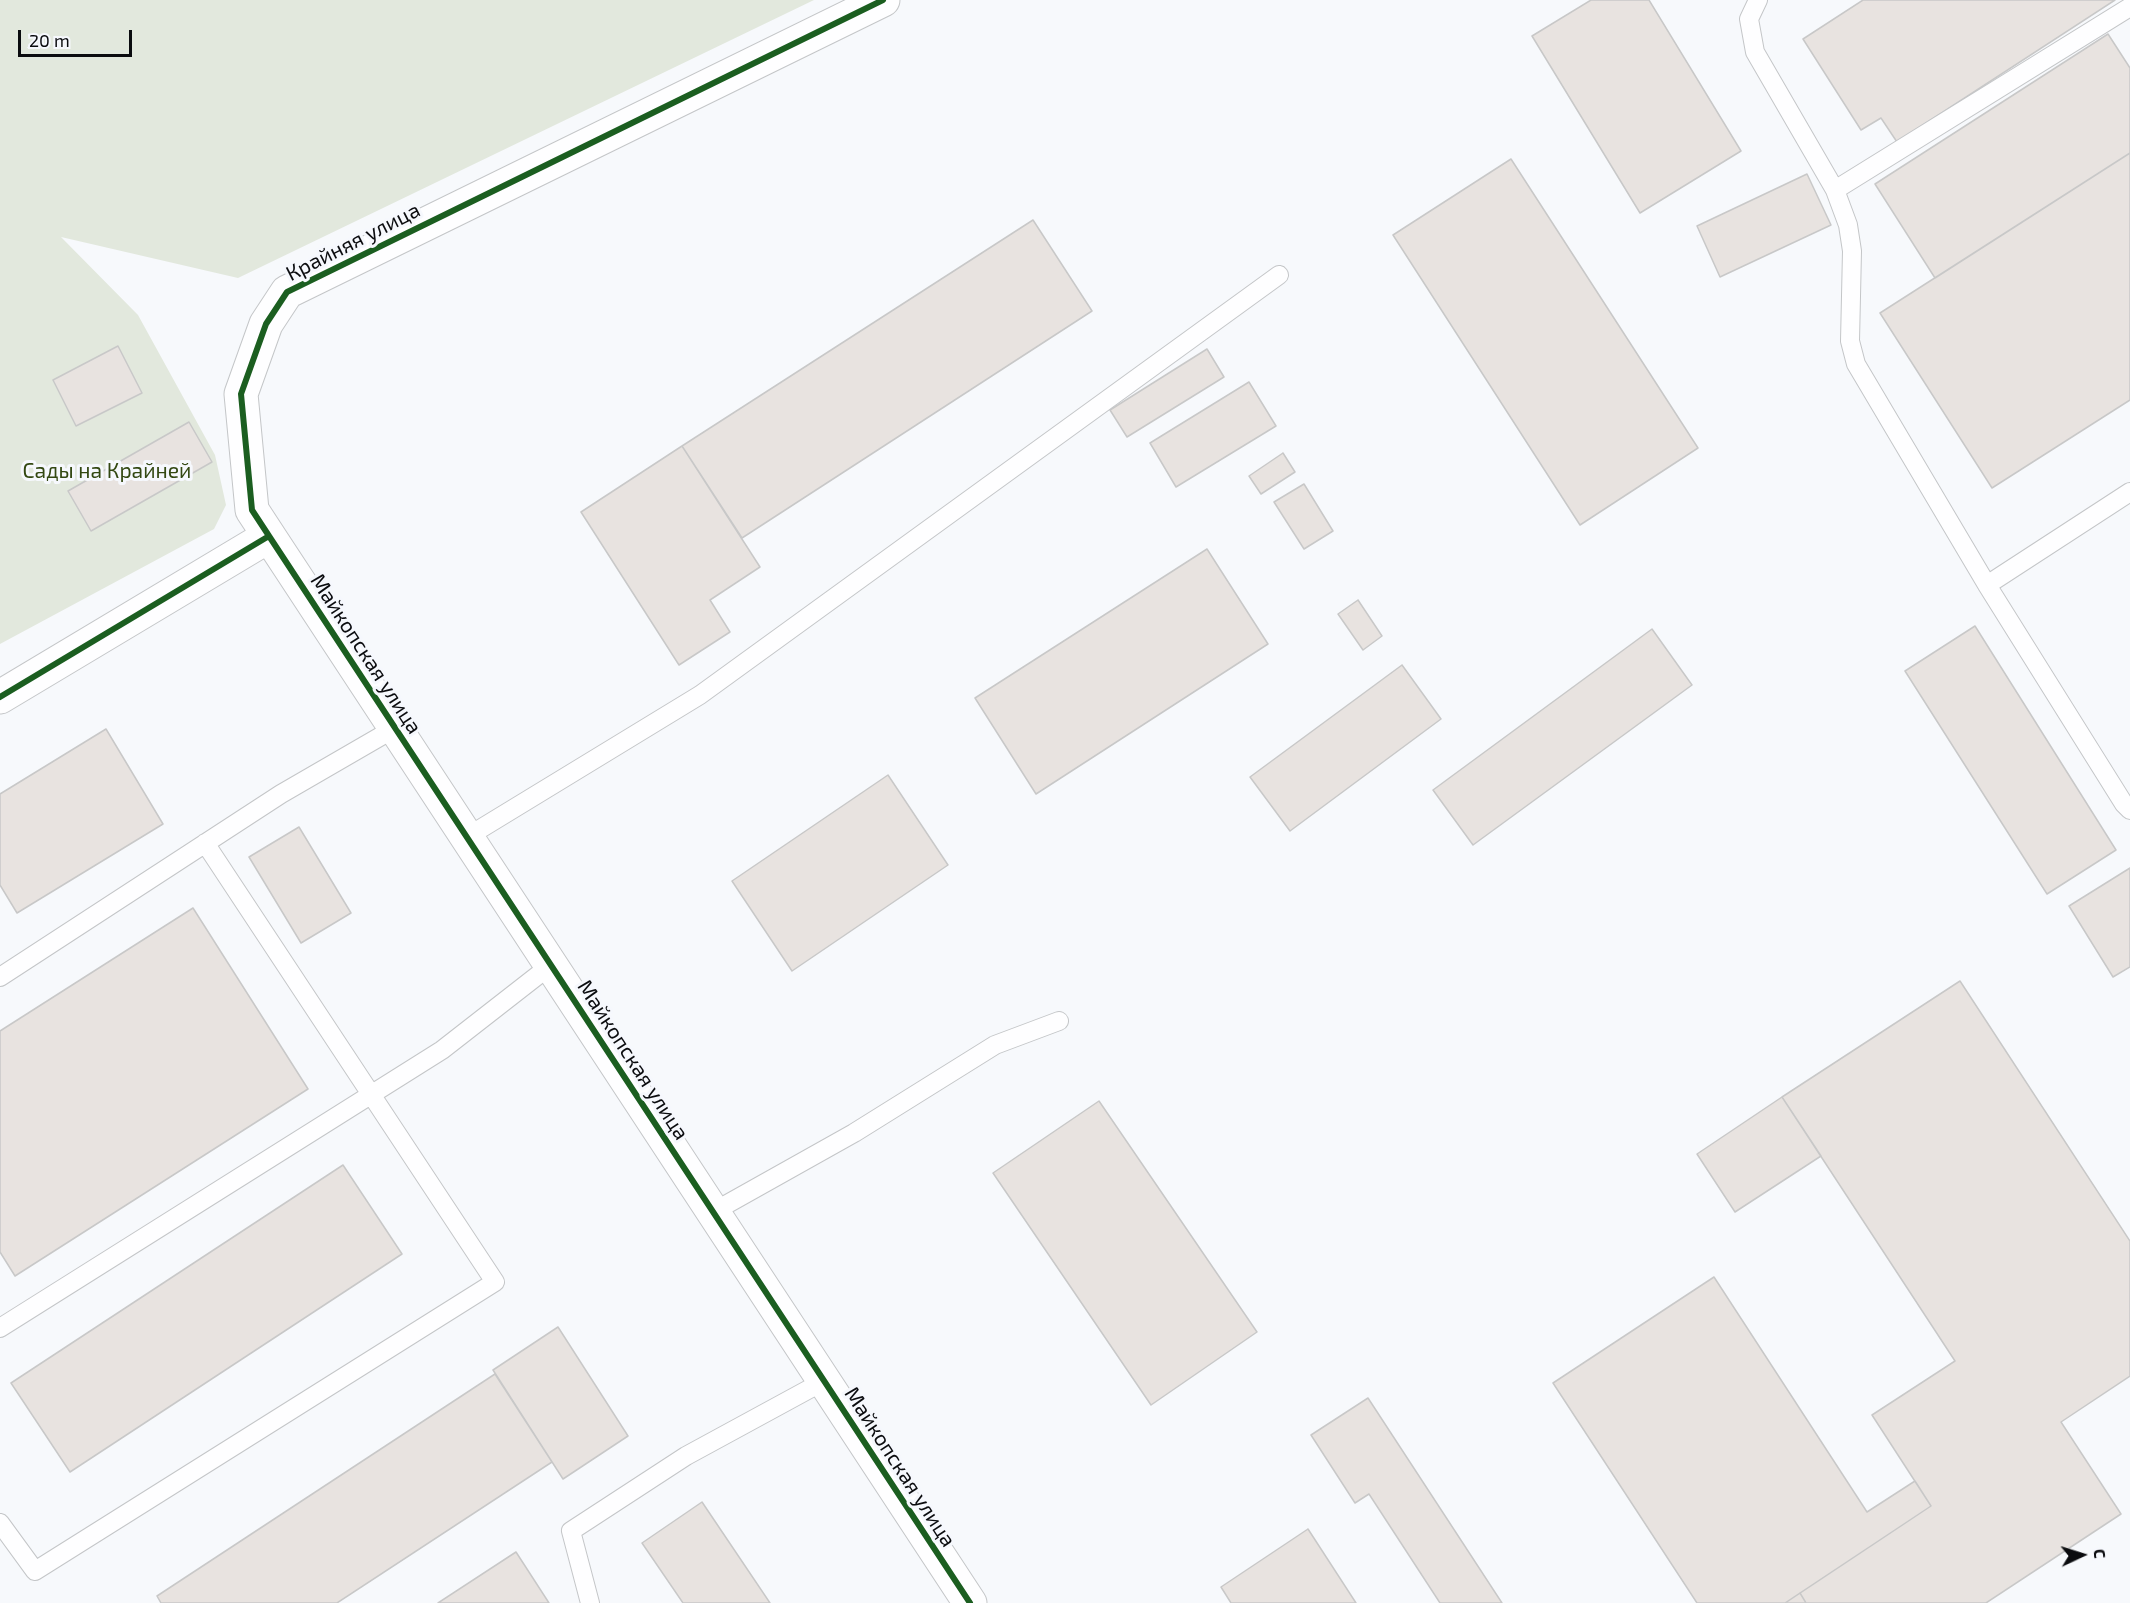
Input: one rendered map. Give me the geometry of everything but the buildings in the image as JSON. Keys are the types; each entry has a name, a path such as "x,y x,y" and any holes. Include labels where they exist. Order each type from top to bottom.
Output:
{"street":[{"name":"Крайняя улица","path":"269,536 252,510 241,394 266,324 287,292 883,0"},
{"path":"0,697 269,536"},
{"name":"Майкопская улица","path":"269,536 970,1603"}],"lane":[{"path":"1758,0 1749,19 1755,52 1835,190 1850,234 1850,341 1856,364 1988,585 2124,804 2130,810"},
{"path":"1835,190 2130,7"},
{"path":"467,837 700,695 1279,275"},
{"path":"1988,585 2130,492"},
{"path":"0,976 281,794 395,728"},
{"path":"0,1523 35,1572 495,1282 205,843"},
{"path":"0,1328 442,1050 551,965"},
{"path":"713,1212 854,1132 995,1045 1059,1021"},
{"path":"590,1603 571,1531 686,1456 824,1381"}],"green space":[{"name":"Сады на Крайней","path":"0,0 814,0 238,278 61,237 138,315 215,455 226,505 214,529 0,644"}],"cycle path":[{"path":"0,697 269,536 252,510 241,394 266,324 287,292 883,0"},
{"path":"269,536 970,1603"}]}
